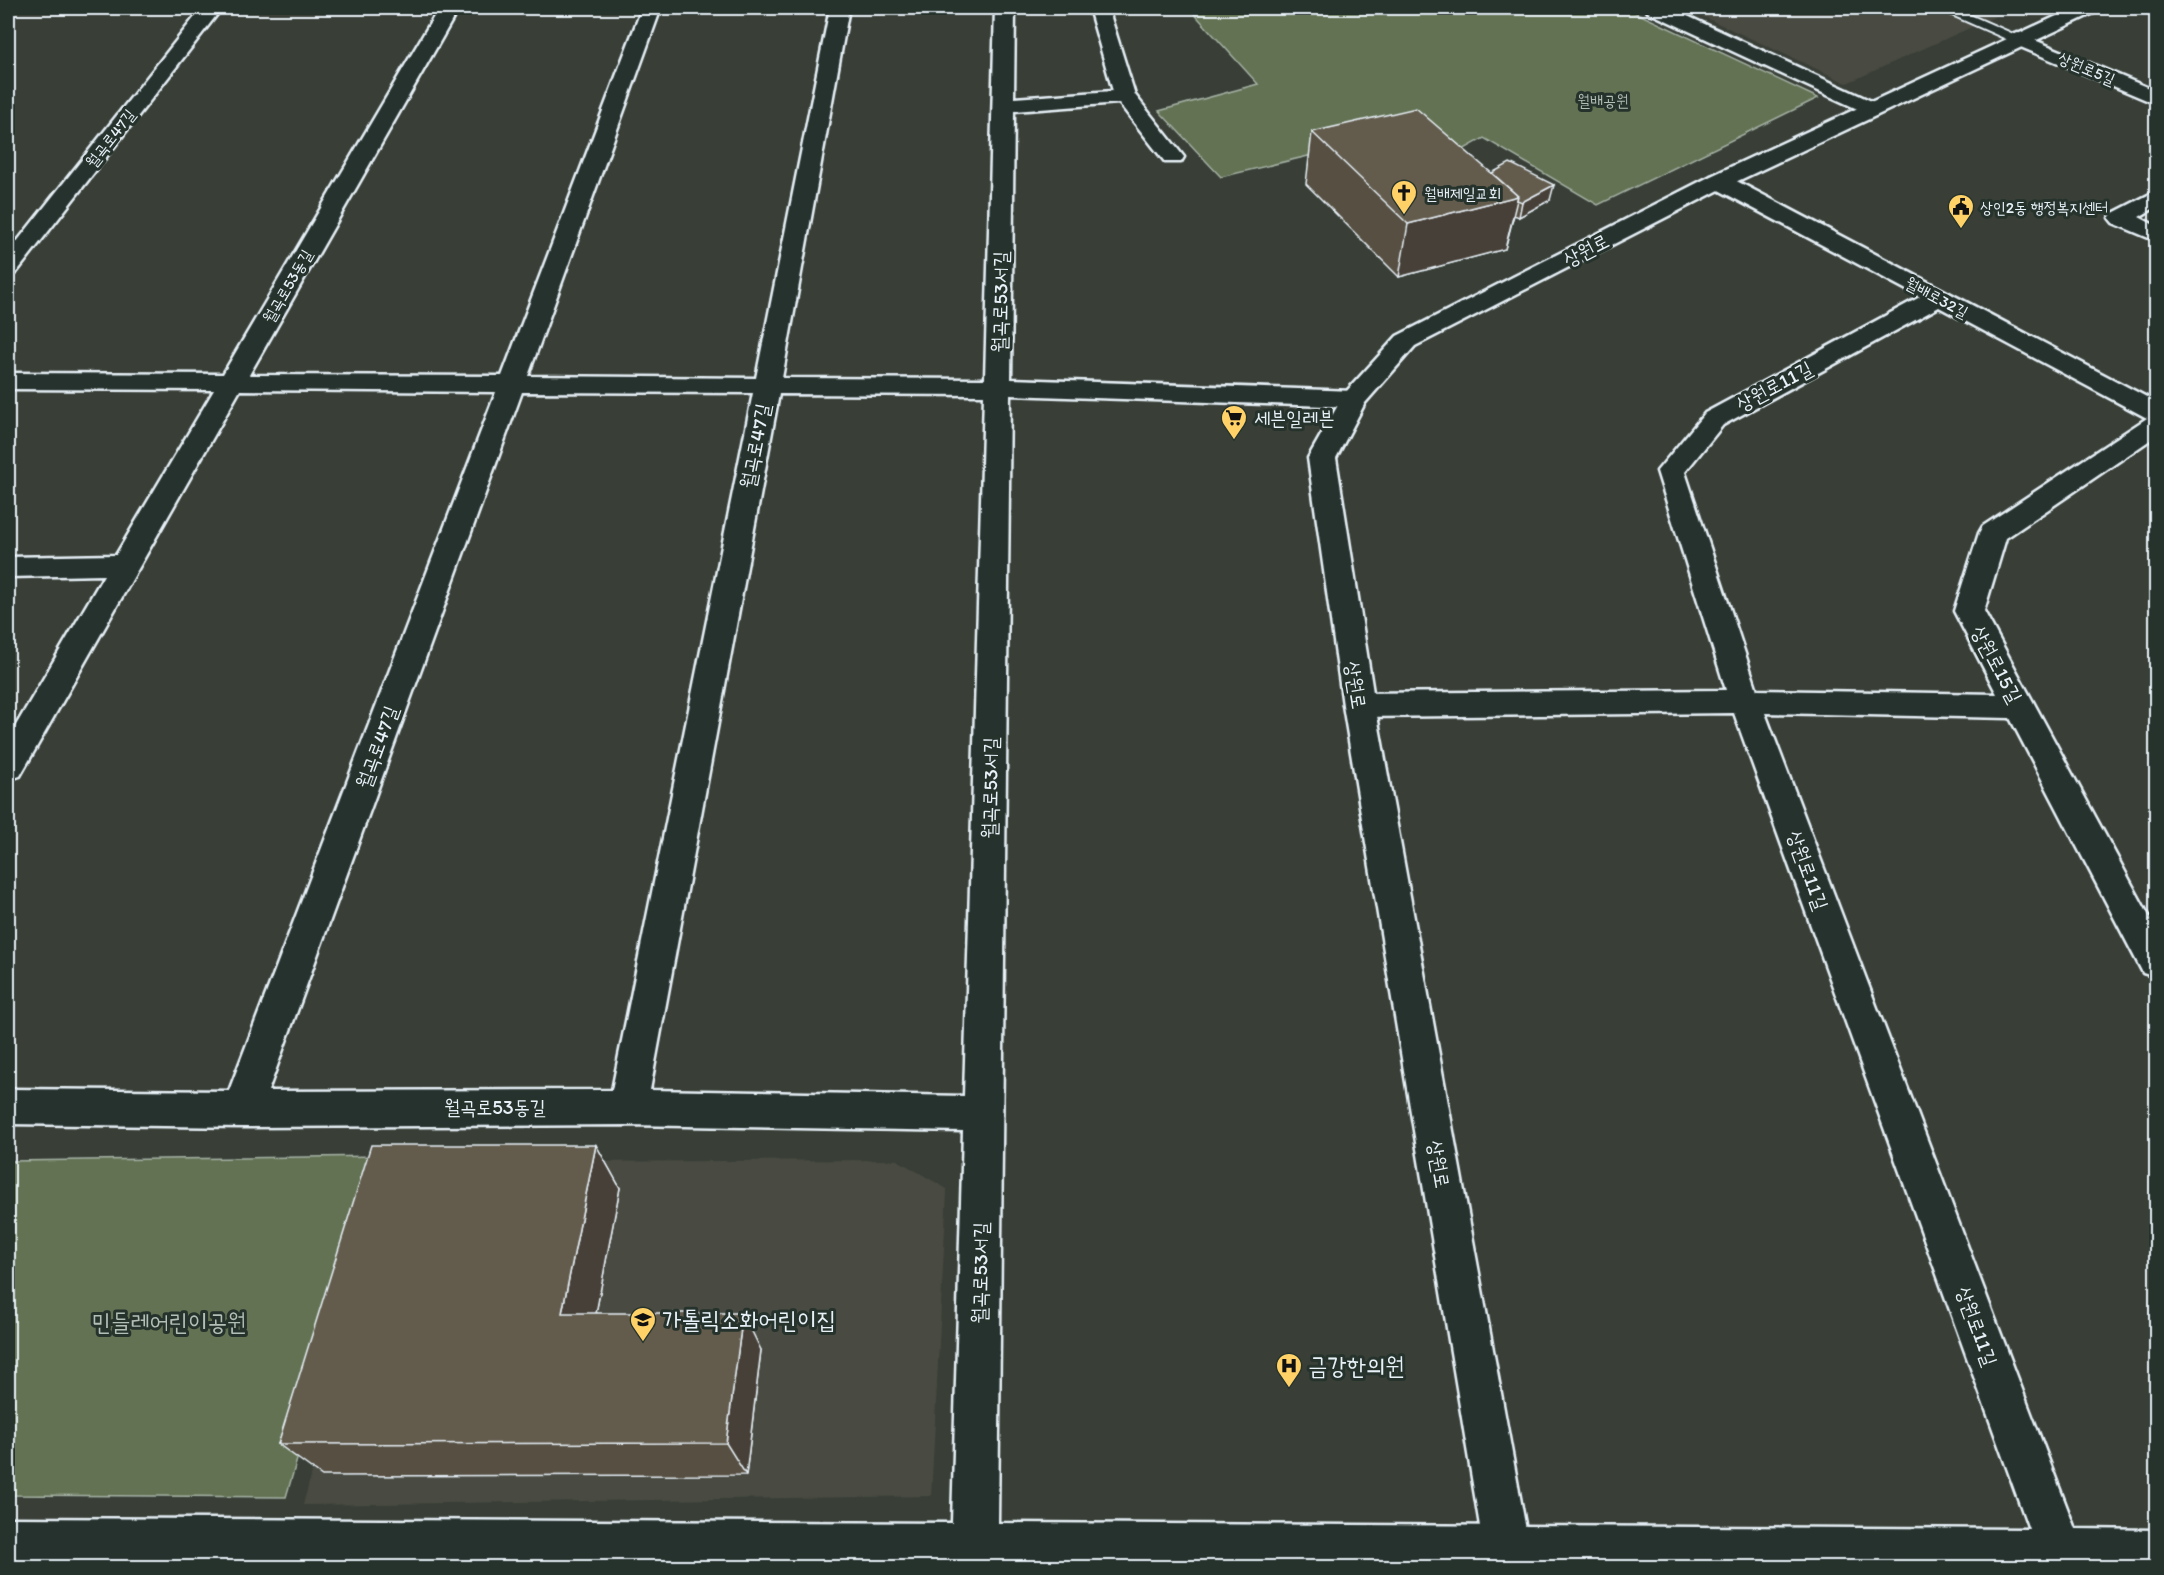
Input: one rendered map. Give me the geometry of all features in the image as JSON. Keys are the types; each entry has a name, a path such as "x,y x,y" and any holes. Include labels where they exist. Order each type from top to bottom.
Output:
{"street":[{"name":"월곡로47길","path":"8,268 212,8"},
{"name":"월곡로53동길","path":"8,766 449,8"},
{"name":"월곡로47길","path":"242,1109 652,8"},
{"name":"월곡로47길","path":"628,1107 840,8"},
{"name":"월곡로53서길","path":"974,1556 1005,8"},
{"path":"1099,8 1125,96 1173,157"},
{"path":"1655,8 1873,109"},
{"name":"상원로","path":"1509,1559 1359,705 1322,458 1354,399 1406,341 1719,182 2018,39 2089,8"},
{"name":"상원로5길","path":"2018,39 2157,98"},
{"path":"1003,105 1125,96"},
{"name":"월배로32길","path":"1719,182 2157,412"},
{"path":"2157,198 2121,218 2157,234"},
{"name":"상원로11길","path":"1937,297 1714,419 1671,471 1745,701 2064,1560"},
{"name":"월곡로47길","path":"8,381 998,387 1354,399"},
{"name":"상원로15길","path":"2157,424 1993,533 1969,611 2157,962"},
{"path":"8,567 125,565"},
{"path":"1359,705 1745,701 2020,706"},
{"name":"월곡로53동길","path":"8,1107 242,1109 628,1107 983,1114"},
{"path":"8,1541 974,1556 1509,1559 2064,1560 2157,1553"}],"lane":[{"path":"1943,8 2018,39"}],"shaded area":[{"path":"1685,8 2014,8 1847,83"},
{"name":"가톨릭소화어린이집","path":"897,1160 947,1189 931,1496 303,1505 397,1163"}],"green space":[{"name":"월배공원","path":"1189,8 1626,8 1818,98 1598,205 1484,138 1452,156 1412,131 1221,177 1159,111 1258,84"},
{"name":"민들레어린이공원","path":"386,1156 286,1497 8,1495 8,1161"}],"building":[{"path":"1416,108 1518,196 1408,224 1312,132"},
{"path":"1510,163 1554,185 1522,202 1517,200 1518,196 1492,173"},
{"path":"371,1145 596,1145 562,1313 743,1313 726,1443 278,1444"}],"place":[{"name":"월배제일교회","path":"1404,216"},
{"name":"상인2동 행정복지센터","path":"1961,230"},
{"name":"세븐일레븐","path":"1234,441"},
{"name":"가톨릭소화어린이집","path":"643,1343"},
{"name":"금강한의원","path":"1289,1389"}]}
